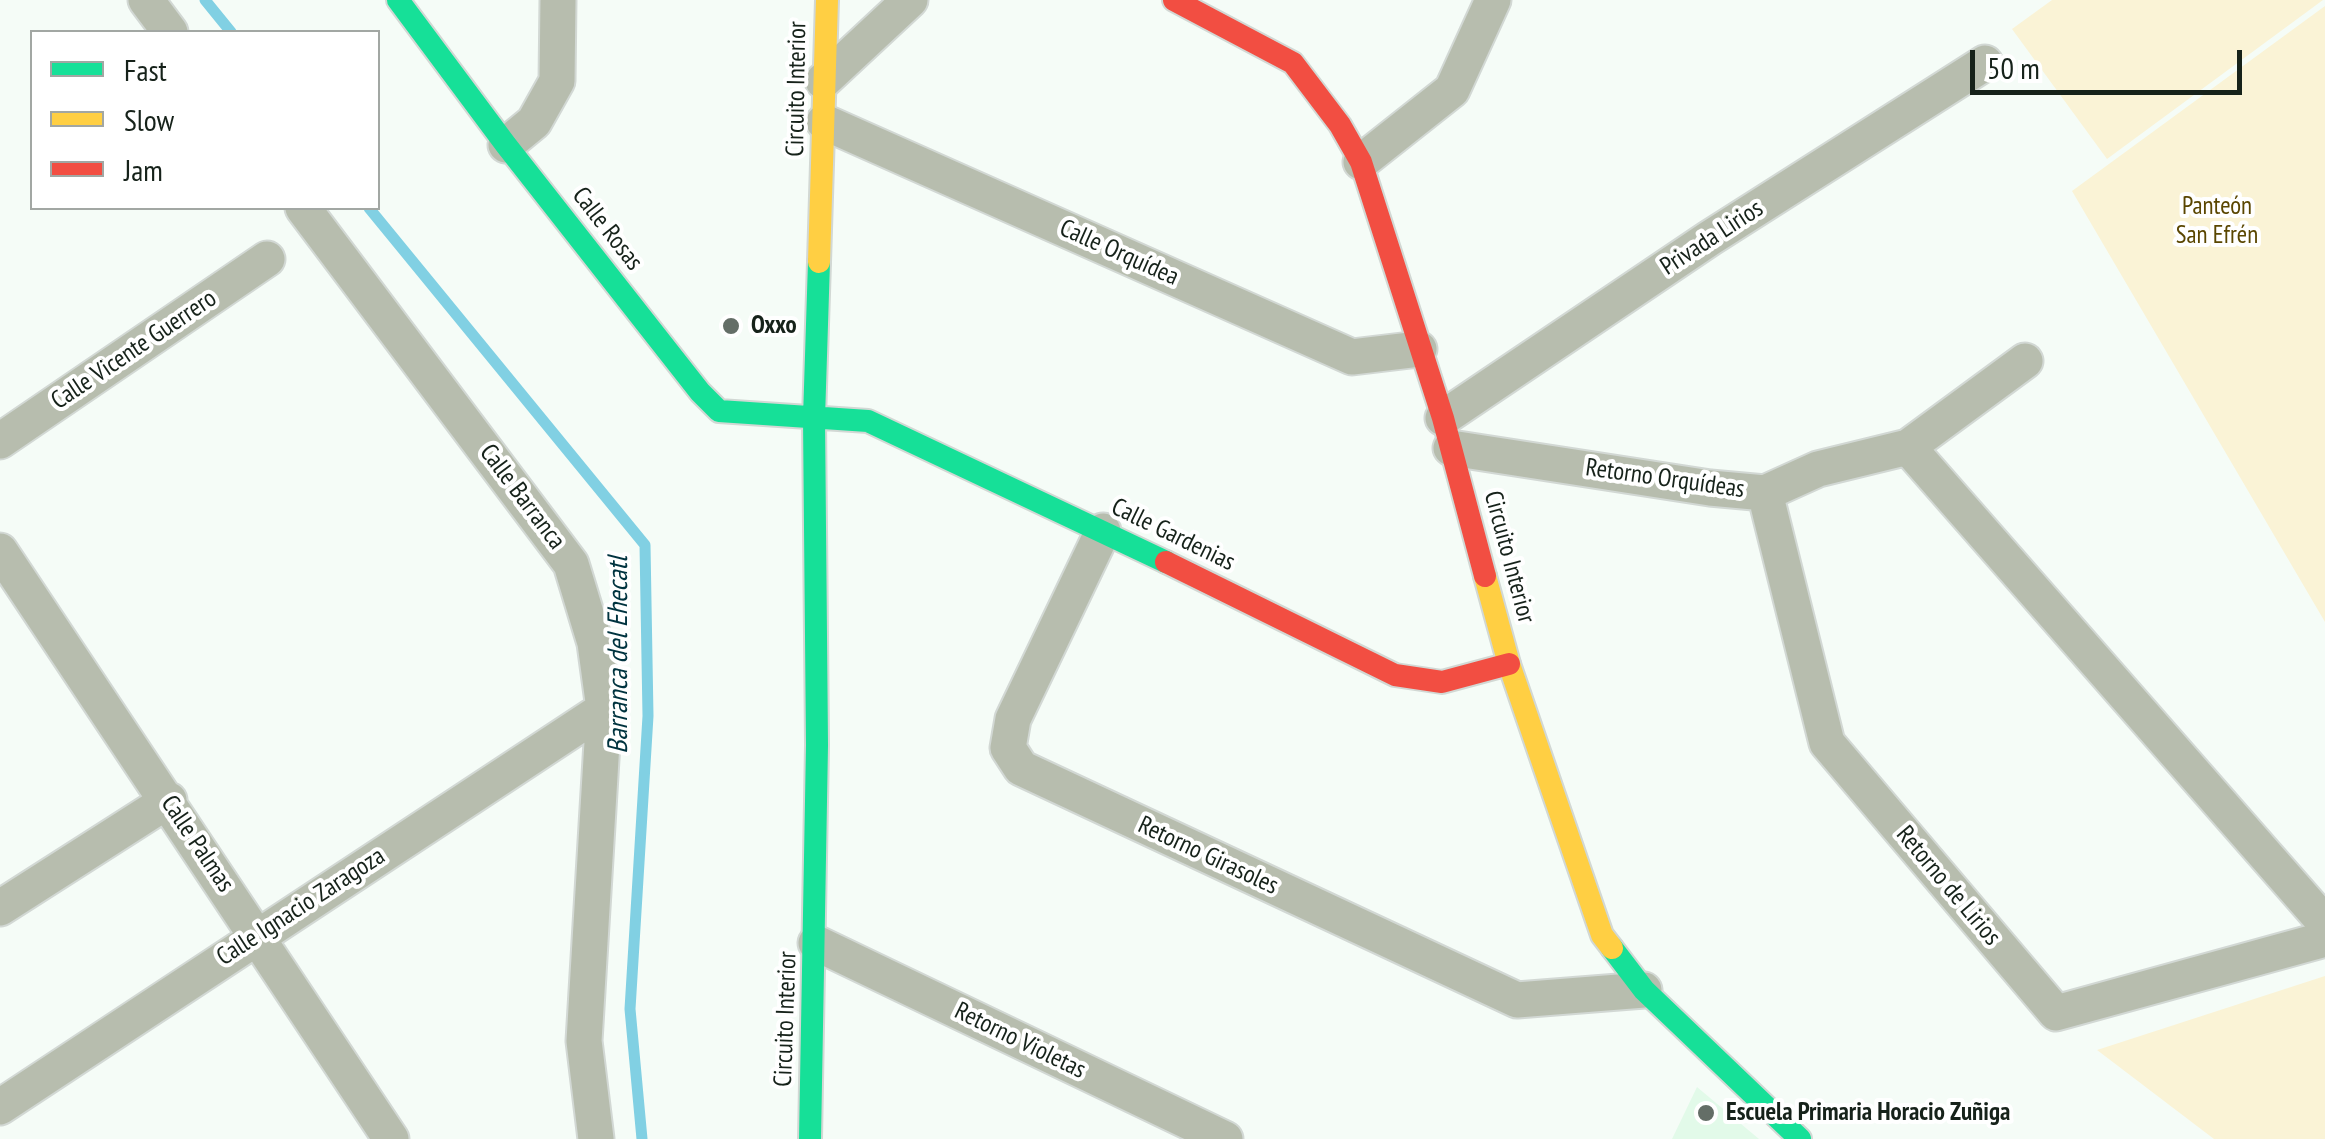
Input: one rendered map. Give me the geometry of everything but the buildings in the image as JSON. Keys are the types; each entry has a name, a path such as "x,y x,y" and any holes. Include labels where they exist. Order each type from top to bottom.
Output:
{"street":[{"path":"146,0 168,30"},
{"name":"Calle Rosas","path":"398,0 700,392 720,411 814,418"},
{"path":"506,144 534,122 556,82 558,0"},
{"name":"Circuito Interior","path":"810,1139 816,942 814,418 826,0"},
{"path":"823,81 910,0"},
{"name":"Circuito Interior","path":"1174,0 1293,63 1340,124 1361,162 1447,434 1509,664 1602,935 1644,990 1800,1139"},
{"path":"1361,162 1452,90 1493,0"},
{"name":"Privada Lirios","path":"1447,434 1710,238 1986,64"},
{"name":"Calle Orquídea","path":"824,122 1352,357 1419,349"},
{"name":"Calle Barranca","path":"305,210 571,564 595,643 604,709 584,1041 596,1139"},
{"name":"Calle Vicente Guerrero","path":"0,442 268,259"},
{"name":"Retorno Orquídeas","path":"1447,434 1710,488 1765,493 1818,469 1908,447 2025,361"},
{"name":"Calle Gardenias","path":"814,418 868,421 1104,531 1395,676 1442,682 1509,664"},
{"path":"1908,447 2325,922"},
{"name":"Retorno de Lirios","path":"1765,493 1827,743 2056,1014 2325,939"},
{"name":"Retorno Girasoles","path":"1104,531 1013,720 1008,748 1021,768 1517,1000 1644,990"},
{"name":"Calle Palmas","path":"0,551 391,1139"},
{"name":"Calle Ignacio Zaragoza","path":"0,1107 604,709"},
{"path":"0,908 169,800"},
{"name":"Retorno Violetas","path":"816,942 1225,1139"}],"shaded area":[{"name":"Escuela Primaria Horacio Zuñiga","path":"1697,1087 1759,1139 1672,1139"}],"green space":[{"path":"2052,0 2323,0 2107,159 2012,29"},
{"name":"Panteón San Efrén","path":"2325,6 2325,622 2072,191"},
{"path":"2325,976 2325,1139 2214,1139 2097,1050"}],"waterway":[{"name":"Barranca del Ehecatl","path":"205,0 229,30"},
{"name":"Barranca del Ehecatl","path":"371,210 645,545 648,716 630,1009 642,1139"}],"traffic: fast":[{"path":"398,0 506,145 719,411 868,421 1166,562"},
{"path":"810,1139 817,745 814,418 819,262"},
{"path":"1612,948 1644,990 1800,1139"}],"traffic: slow":[{"path":"819,262 827,0"},
{"path":"1485,576 1509,664 1602,935 1612,948"}],"traffic: jam":[{"path":"1174,0 1293,63 1340,125 1361,162 1443,418 1485,576"},
{"path":"1166,562 1395,675 1442,682 1509,664"}],"place":[{"name":"Oxxo","path":"731,326"},
{"name":"Escuela Primaria Horacio Zuñiga","path":"1706,1113"}]}
